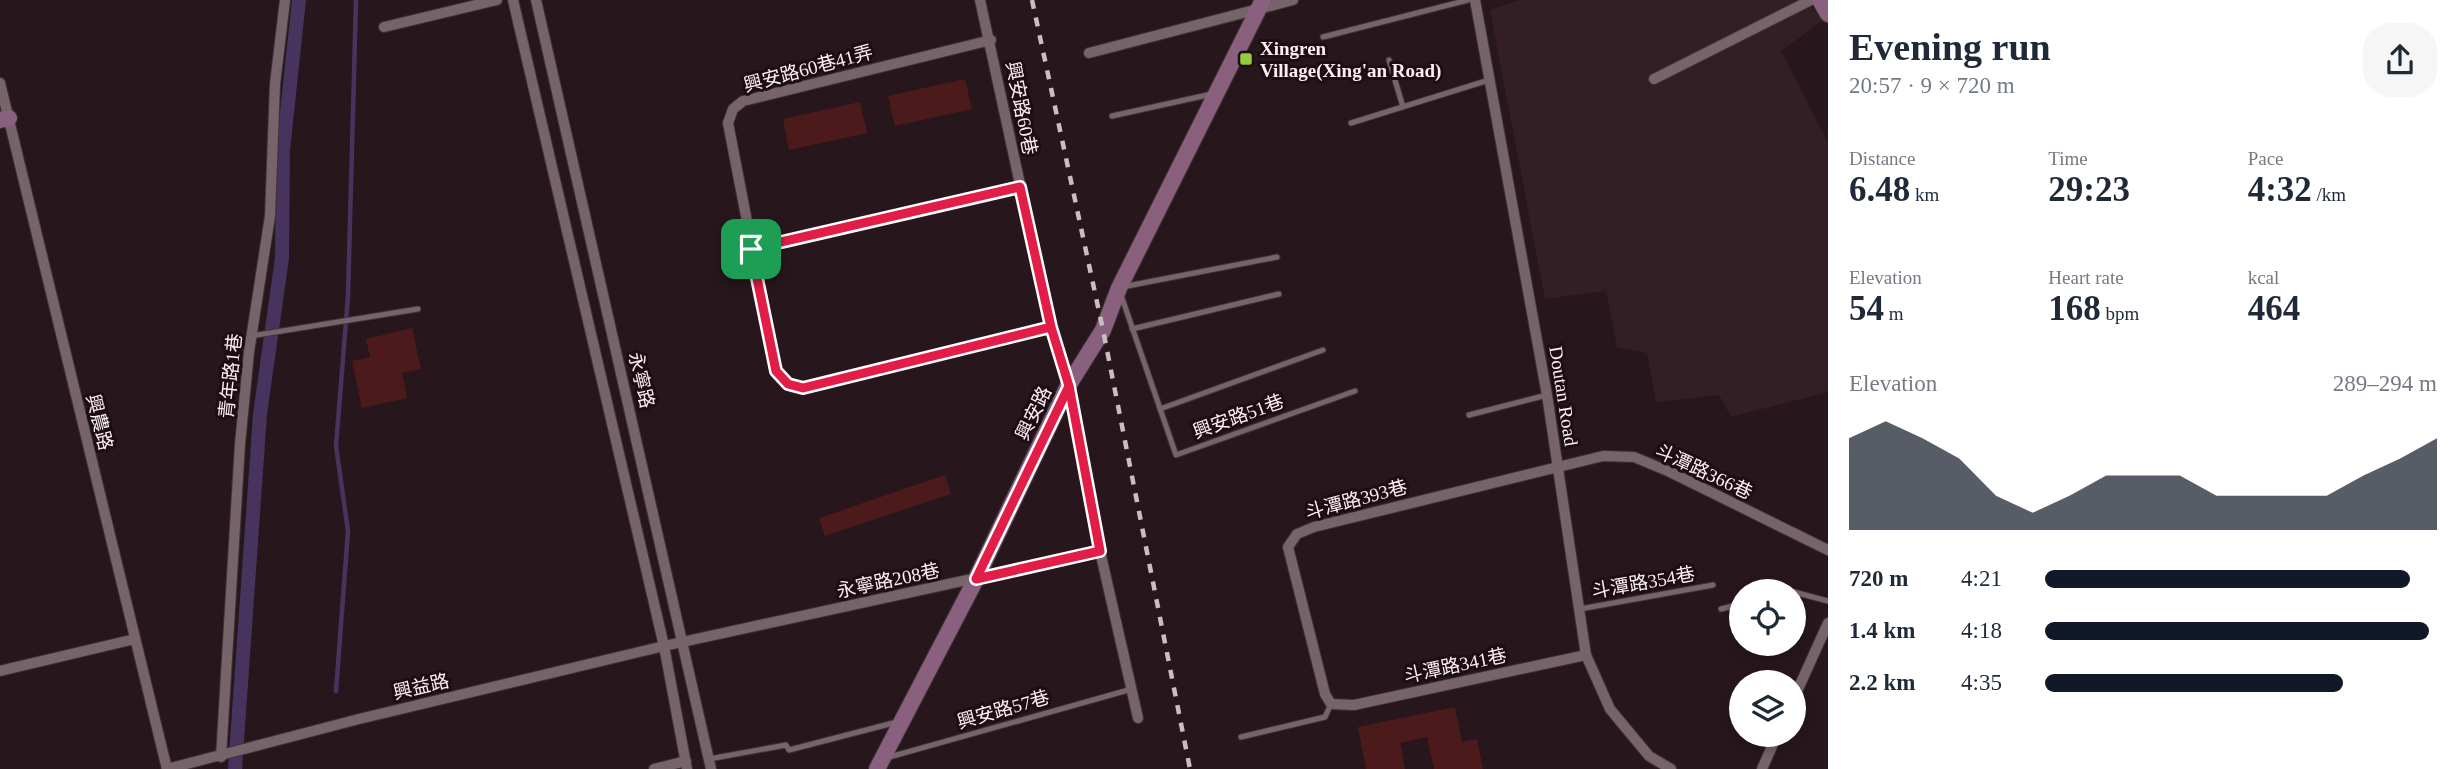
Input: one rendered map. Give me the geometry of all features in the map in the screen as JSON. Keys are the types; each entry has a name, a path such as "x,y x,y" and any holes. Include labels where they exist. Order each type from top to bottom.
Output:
{"street":[{"name":"青年路1巷","path":"222,757 240,444 251,336 270,216 275,84 285,0"},
{"path":"384,27 497,0"},
{"name":"永寧路","path":"513,0 664,646 686,765"},
{"name":"永寧路","path":"536,0 710,764"},
{"name":"興安路60巷","path":"980,0 1051,327 1069,386 1100,551 1139,718"},
{"path":"1089,53 1261,5 1293,0"},
{"name":"Doutan Road","path":"1475,0 1547,395 1586,655 1616,717 1649,756 1671,769"},
{"path":"1654,79 1811,0"},
{"path":"1820,0 1828,14"},
{"name":"興安路","path":"880,764 976,579 1069,386 1104,330 1119,288 1261,5"},
{"name":"興安路60巷41弄","path":"751,249 728,123 733,109 743,101 990,40"},
{"name":"興農路","path":"0,83 4,119 167,769"},
{"path":"1020,187 751,249 776,371 788,384 803,388 1051,327"},
{"name":"斗潭路366巷","path":"1557,466 1603,456 1634,457 1670,472 1828,551"},
{"name":"斗潭路393巷","path":"1331,704 1325,694 1291,563 1288,547 1297,534 1314,527 1557,466"},
{"name":"永寧路208巷","path":"684,642 1100,551"},
{"path":"1806,672 1828,623"},
{"path":"0,671 135,639"},
{"name":"興益路","path":"167,769 222,757 359,719 684,642"},
{"name":"斗潭路341巷","path":"1331,704 1354,705 1586,655"},
{"path":"1762,769 1772,747"},
{"path":"654,769 686,765"}],"lane":[{"path":"1322,37 1468,0"},
{"path":"1390,60 1403,107"},
{"path":"1351,123 1490,80"},
{"path":"1112,116 1216,93"},
{"path":"1119,288 1277,257"},
{"name":"興安路51巷","path":"1119,288 1176,455 1355,391"},
{"path":"1132,329 1279,294"},
{"path":"251,336 418,309"},
{"name":"興安路51巷","path":"1160,409 1323,350"},
{"path":"1469,415 1547,395"},
{"name":"斗潭路354巷","path":"1580,609 1713,585"},
{"path":"1806,596 1828,601"},
{"path":"1721,609 1729,607"},
{"name":"興安路57巷","path":"880,764 1132,689"},
{"path":"1241,737 1325,717 1331,704"},
{"path":"710,764 786,745 789,750 900,722"}],"shaded area":[{"path":"1519,0 1807,0 1822,21 1781,51 1828,142 1828,392 1731,417 1719,395 1656,402 1647,353 1617,347 1606,291 1545,299 1490,10"}],"building":[{"path":"965,79 972,109 895,126 888,96"},
{"path":"860,102 867,133 789,150 783,119"},
{"path":"412,328 421,369 402,373 407,398 362,408 352,361 370,357 366,339"},
{"path":"945,475 951,494 825,536 819,518"},
{"path":"1455,707 1462,742 1477,739 1483,769 1434,769 1427,737 1400,743 1405,769 1366,769 1358,727"}],"waterway":[{"path":"235,769 260,414 282,258 283,150 299,0"},
{"path":"336,691 348,531 336,446 348,296 356,0"}],"railway":[{"path":"1032,0 1103,330 1190,769"}],"place":[{"name":"Xingren Village(Xing'an Road)","path":"1246,59"}],"route":[{"path":"751,249 776,371 788,384 803,388 1051,327 1069,386 976,579 1100,551 1069,386 1051,327 1020,187 751,249"}]}
